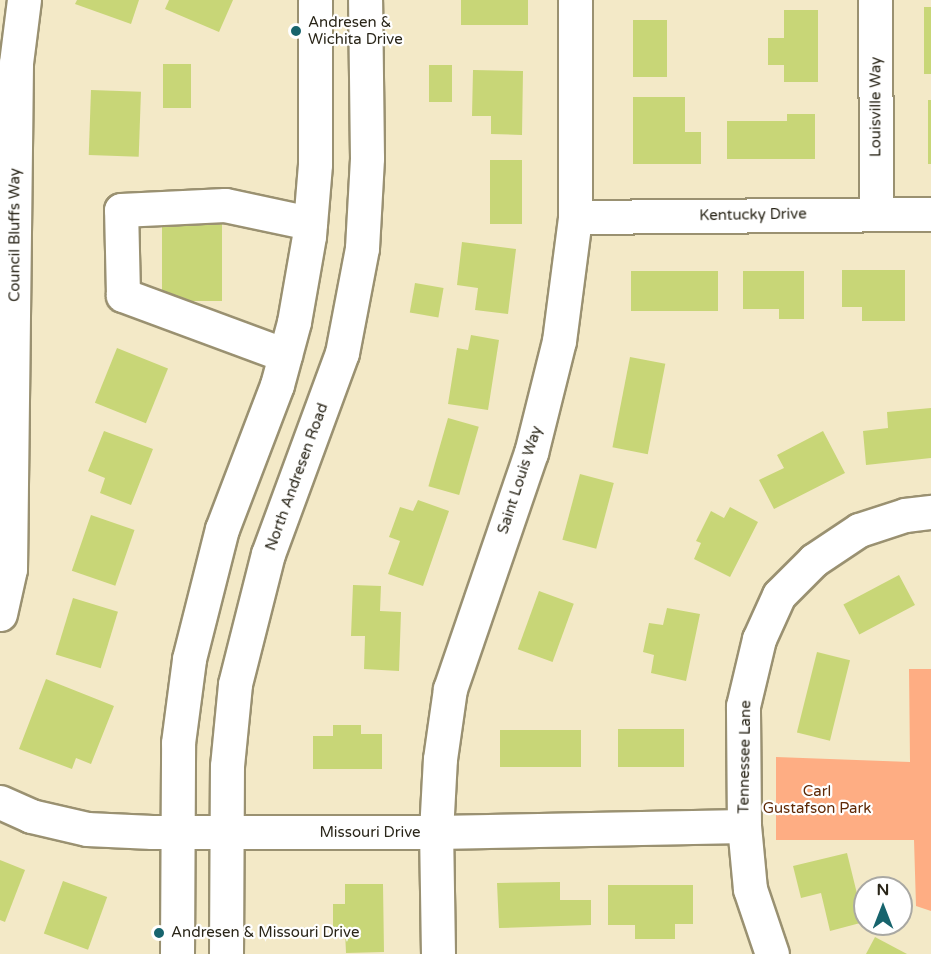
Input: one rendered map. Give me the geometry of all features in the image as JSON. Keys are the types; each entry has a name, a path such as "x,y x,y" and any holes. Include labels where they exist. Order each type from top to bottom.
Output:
{"street":[{"name":"Council Bluffs Way","path":"0,614 11,547 16,63 24,0"},
{"path":"177,954 178,743 194,636 222,529 285,355 310,224 315,164 315,0"},
{"name":"North Andresen Road","path":"225,954 225,833 235,684 253,603 339,363 362,248 367,158 365,0"},
{"name":"Saint Louis Way","path":"438,954 436,832 440,759 450,689 531,453 559,341 575,217 575,0"},
{"name":"Louisville Way","path":"875,0 876,214"},
{"path":"285,355 123,295 121,210 225,205 310,224"},
{"name":"Kentucky Drive","path":"575,217 931,213"},
{"name":"Tennessee Lane","path":"772,954 750,889 744,826 743,706 759,639 779,595 814,560 859,530 905,514 931,512"},
{"name":"Missouri Drive","path":"0,802 31,816 87,829 176,833 436,832 744,826"}],"green space":[{"name":"Carl Gustafson Park","path":"909,669 931,669 931,911 916,906 914,840 776,840 776,757 910,762"}],"building":[{"path":"77,0 139,0 131,24 75,4"},
{"path":"169,0 233,0 219,32 165,9"},
{"path":"461,0 528,0 528,25 461,25"},
{"path":"924,7 931,7 931,74 924,74"},
{"path":"784,10 818,10 818,82 784,82 784,65 768,65 768,38 784,38"},
{"path":"633,20 667,20 667,77 633,77"},
{"path":"163,64 191,64 191,108 163,108"},
{"path":"429,65 452,65 452,102 429,102"},
{"path":"473,70 523,71 522,135 491,134 491,116 472,116"},
{"path":"91,90 141,92 139,157 89,155"},
{"path":"633,97 685,97 685,132 701,132 701,164 633,164"},
{"path":"928,100 931,100 931,164 928,164"},
{"path":"787,114 815,114 815,159 727,159 727,121 787,121"},
{"path":"490,160 522,160 522,224 490,224"},
{"path":"162,221 222,221 222,301 162,301"},
{"path":"462,242 516,249 508,314 475,310 478,288 457,285"},
{"path":"842,270 905,270 905,321 862,321 862,307 842,307"},
{"path":"631,271 718,271 718,311 631,311"},
{"path":"743,271 804,271 804,319 779,319 779,309 743,309"},
{"path":"415,283 444,288 438,318 410,313"},
{"path":"471,335 499,340 488,410 448,404 457,348 468,350"},
{"path":"117,348 168,369 146,423 95,403"},
{"path":"630,357 665,364 648,454 612,447"},
{"path":"931,408 931,458 866,465 863,431 888,428 887,412"},
{"path":"448,418 479,427 459,495 428,486"},
{"path":"104,431 153,449 131,505 100,493 105,478 88,471"},
{"path":"823,431 845,473 774,509 759,480 784,468 777,455"},
{"path":"580,474 614,483 596,549 562,540"},
{"path":"418,500 449,511 423,586 388,574 400,541 389,537 400,507 413,511"},
{"path":"730,507 758,522 730,577 694,559 701,543 696,541 711,511 724,518"},
{"path":"91,515 134,530 115,586 72,571"},
{"path":"899,575 915,605 859,635 843,605"},
{"path":"353,585 381,586 380,611 401,612 399,671 364,669 365,636 351,636"},
{"path":"539,591 574,604 553,662 518,649"},
{"path":"73,598 118,612 101,668 56,654"},
{"path":"667,608 700,614 686,681 651,673 654,655 643,652 649,623 663,625"},
{"path":"817,652 850,660 830,741 797,733"},
{"path":"46,679 114,706 91,764 76,758 72,769 19,749"},
{"path":"333,725 361,725 361,734 382,734 382,769 313,769 313,736 333,736"},
{"path":"618,729 684,729 684,767 618,767"},
{"path":"500,730 581,730 581,767 500,767"},
{"path":"847,853 853,877 853,925 830,931 821,893 801,898 793,866"},
{"path":"0,860 25,870 5,922 0,920"},
{"path":"63,881 107,897 88,950 44,934"},
{"path":"560,882 560,900 591,900 591,925 499,928 497,883"},
{"path":"345,884 383,884 384,952 346,953 345,931 333,931 333,904 345,904"},
{"path":"608,885 693,885 693,924 675,924 675,939 635,939 635,925 608,925"},
{"path":"875,937 907,954 866,954"}],"place":[{"name":"Andresen & Wichita Drive","path":"296,31"},
{"name":"Andresen & Missouri Drive","path":"159,933"}]}
